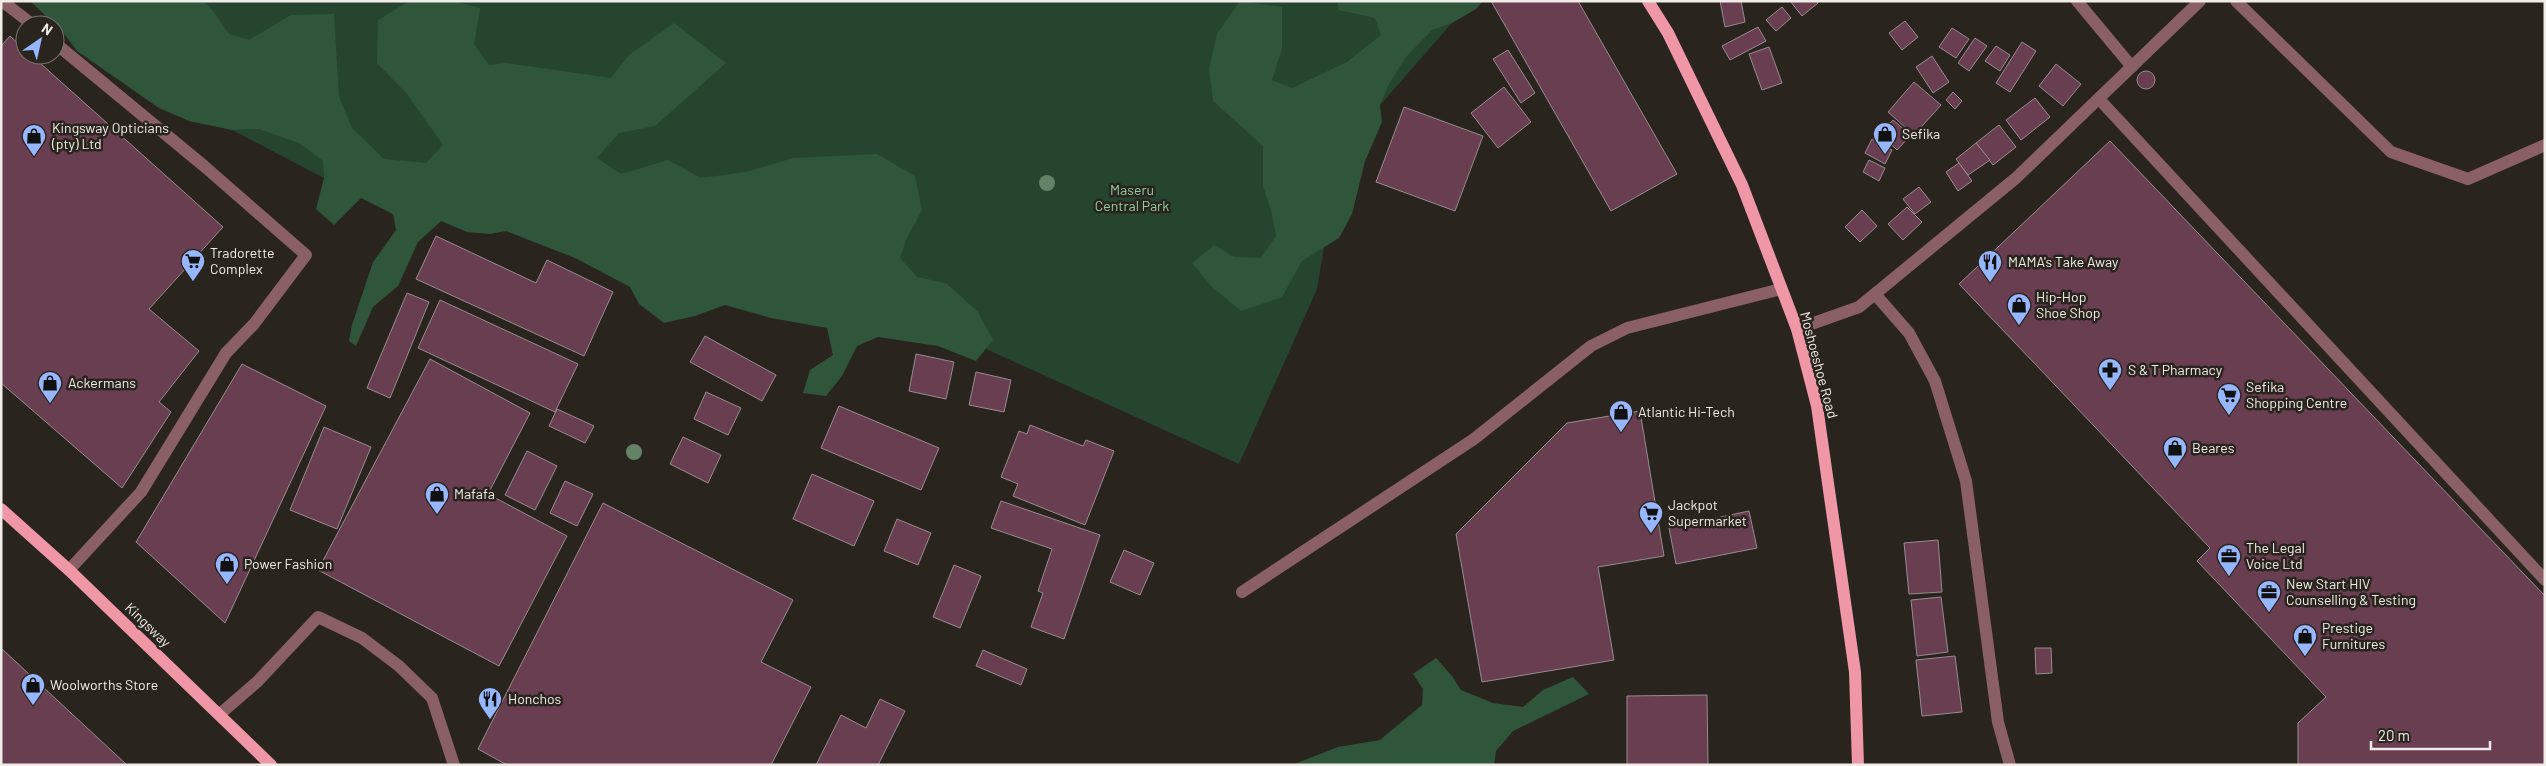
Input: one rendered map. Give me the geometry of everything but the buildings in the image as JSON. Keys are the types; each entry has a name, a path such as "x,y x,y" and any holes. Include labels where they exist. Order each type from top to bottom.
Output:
{"main road":[{"name":"Moshoeshoe Road","path":"1648,1 1668,33 1731,160 1797,329 1817,406 1855,672 1858,765"},
{"name":"Kingsway","path":"1,509 69,570 271,765"}],"street":[{"path":"2,1 20,15"},
{"path":"2077,1 2132,67"},
{"path":"1797,329 1859,307 1875,294 2016,178 2200,1"},
{"path":"2236,1 2391,152 2468,179 2545,145"},
{"path":"65,51 204,166 306,255 254,324 226,352 141,492 69,570"},
{"path":"2099,98 2545,580"},
{"path":"1242,592 1474,439 1591,346 1627,328 1781,289"},
{"path":"1875,294 1909,333 1934,381 1966,481 1998,722 2010,765"},
{"path":"220,714 258,681 318,618 362,638 399,666 432,698 454,765"}],"green space":[{"path":"30,1 203,1 213,11 229,34 249,40 291,15 334,14 339,97 352,128 384,159 426,163 443,145 407,94 377,63 378,20 409,1 455,1 480,8 474,44 489,65 506,63 611,78 629,55 674,23 726,63 655,126 619,133 597,158 621,174 668,160 701,178 746,172 793,158 877,154 915,176 922,210 906,240 900,258 917,277 946,283 978,312 993,340 976,361 938,346 878,337 857,346 842,376 826,396 803,393 810,370 833,355 827,328 771,318 725,305 695,316 664,323 639,304 630,287 575,258 506,231 490,234 467,232 441,221 418,242 398,286 373,307 356,346 349,341 352,325 373,262 396,230 393,214 361,198 334,225 316,209 324,178 323,161 299,143 259,129 232,130 189,121 159,108 77,51 65,35 65,15 45,15"},
{"name":"Maseru Central Park","path":"40,1 1471,1 1340,151 1317,289 1239,464 929,323 515,214 393,214 232,130 65,18 65,15 61,15"},
{"path":"1240,1 1282,7 1282,49 1272,80 1292,88 1347,62 1381,35 1375,18 1339,10 1337,1 1483,1 1476,9 1452,23 1432,30 1406,57 1390,82 1380,105 1382,122 1365,161 1352,214 1339,238 1302,261 1282,297 1241,311 1213,288 1192,263 1214,245 1234,257 1261,258 1276,236 1271,210 1263,186 1263,146 1213,101 1209,69 1217,34"},
{"path":"1436,658 1452,676 1461,690 1493,703 1523,707 1543,690 1573,677 1589,694 1513,731 1496,751 1494,765 1292,765 1338,747 1380,740 1422,705 1423,689 1413,674"}],"place":[{"name":"Sefika","path":"1885,155"},
{"name":"Kingsway Opticians (pty) Ltd","path":"34,157"},
{"name":"Tradorette Complex","path":"193,282"},
{"name":"MAMA's Take Away","path":"1990,283"},
{"name":"Hip-Hop Shoe Shop","path":"2019,326"},
{"name":"S & T Pharmacy","path":"2110,391"},
{"name":"Ackermans","path":"50,404"},
{"name":"Sefika Shopping Centre","path":"2229,416"},
{"name":"Atlantic Hi-Tech","path":"1621,433"},
{"name":"Beares","path":"2175,469"},
{"name":"Mafafa","path":"437,515"},
{"name":"Jackpot Supermarket","path":"1651,534"},
{"name":"The Legal Voice Ltd","path":"2229,577"},
{"name":"Power Fashion","path":"227,585"},
{"name":"New Start HIV Counselling & Testing","path":"2269,613"},
{"name":"Prestige Furnitures","path":"2305,657"},
{"name":"Woolworths Store","path":"33,706"},
{"name":"Honchos","path":"490,720"}]}
